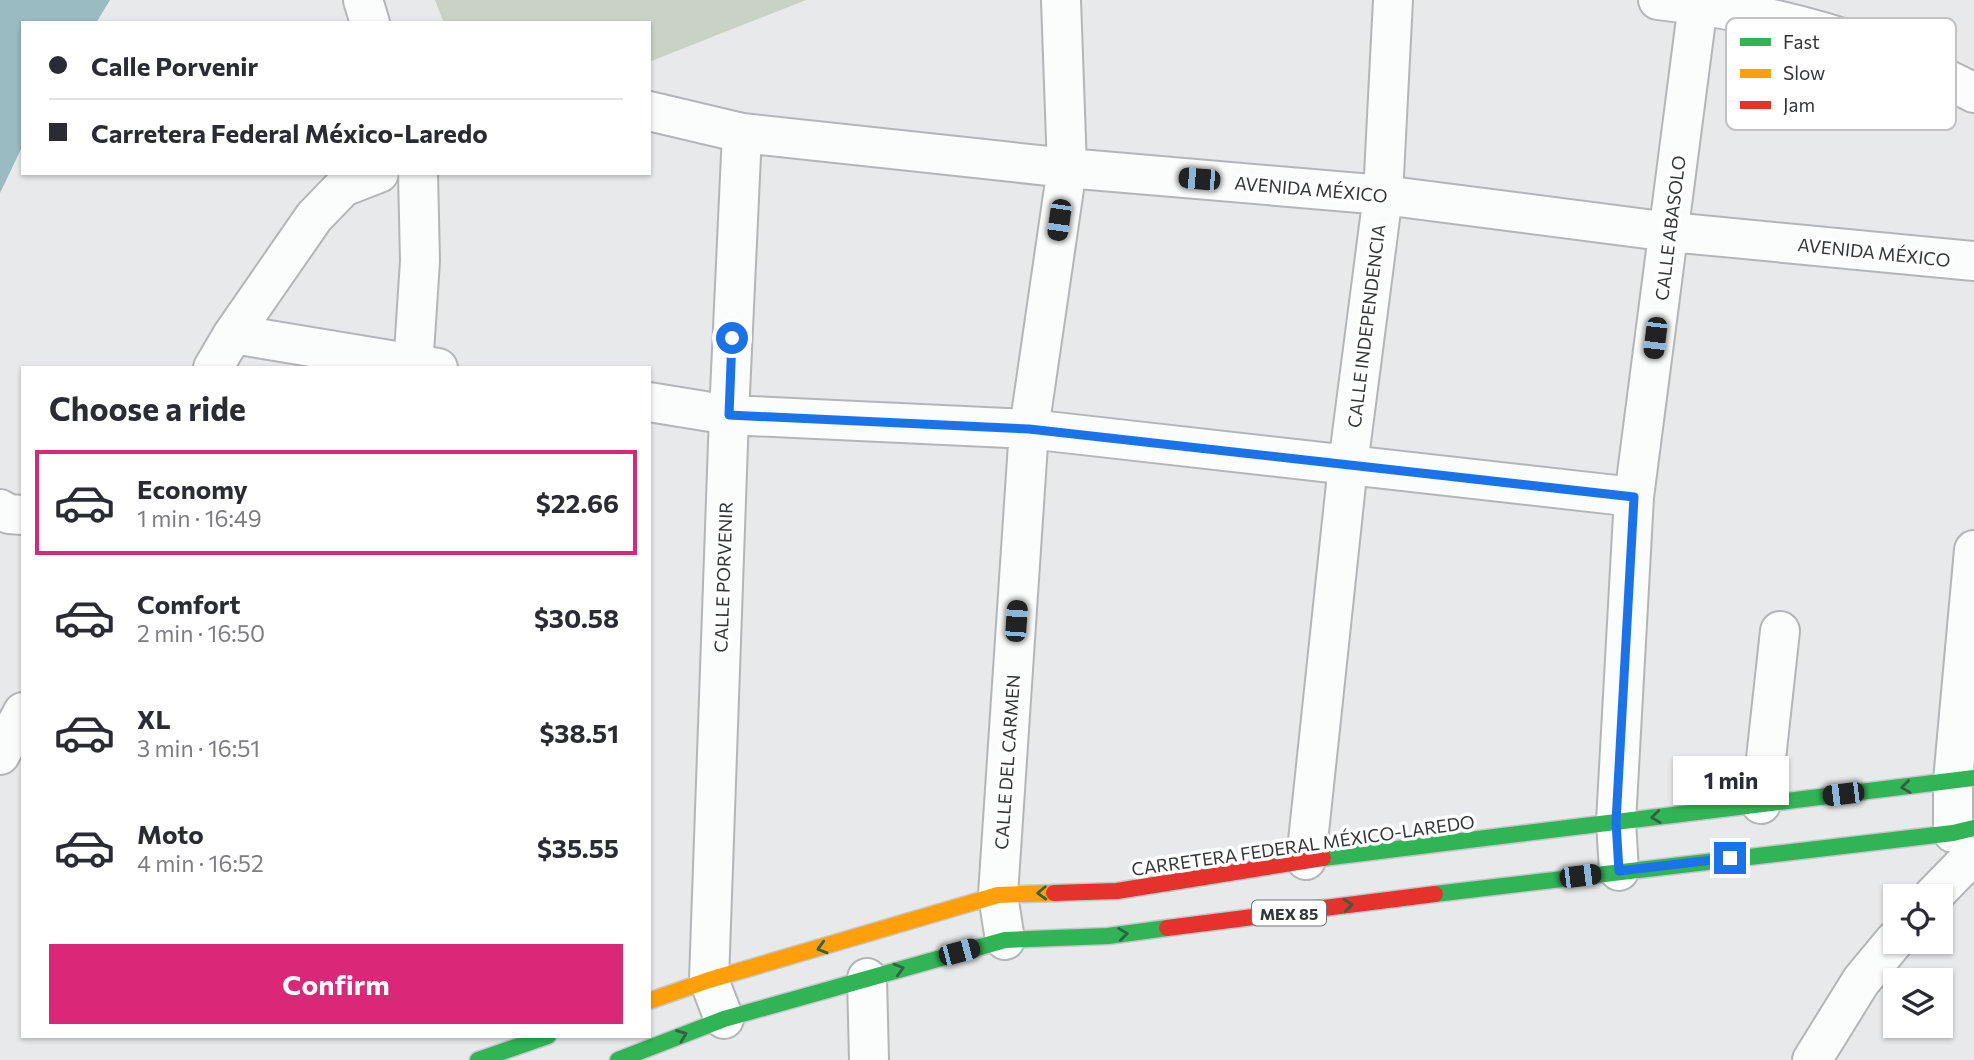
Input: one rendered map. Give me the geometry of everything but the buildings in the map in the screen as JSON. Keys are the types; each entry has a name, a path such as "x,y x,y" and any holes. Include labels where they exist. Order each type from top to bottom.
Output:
{"main road":[{"name":"CARRETERA FEDERAL MÉXICO-LAREDO","path":"651,1000 709,980 998,895 1117,891 1306,860 1964,780"},
{"name":"MEX 85","path":"618,1060 724,1019 1005,940 1108,936 1619,871 1967,838"},
{"path":"478,1060 541,1038 541,1060"}],"street":[{"path":"363,0 369,21"},
{"name":"CALLE DEL CARMEN","path":"1005,940 998,895 1029,429 1067,168 1061,0"},
{"name":"CALLE INDEPENDENCIA","path":"1306,860 1349,464 1383,194 1393,0"},
{"path":"1658,0 1698,4 1759,18"},
{"name":"CALLE ABASOLO","path":"1619,871 1616,822 1634,497 1698,4"},
{"path":"1956,83 1974,93"},
{"name":"AVENIDA MÉXICO","path":"651,111 742,133 1067,168 1383,194 1670,232 1974,261"},
{"name":"CALLE PORVENIR","path":"724,1019 709,980 742,133"},
{"path":"214,366 233,334 314,217 343,187 374,175"},
{"path":"233,334 422,366 418,175"},
{"path":"651,402 729,415 1029,429 1634,497"},
{"path":"0,509 9,514 21,515"},
{"path":"1940,884 1967,838 1964,780 1974,550"},
{"path":"1761,804 1780,631"},
{"path":"0,755 21,716"},
{"path":"1812,1060 1861,981 1883,954"},
{"path":"867,978 869,1060"}],"shaded area":[{"path":"435,0 806,0 651,61 651,21 443,21"}],"water":[{"path":"0,0 110,0 97,21 21,21 21,149 0,193"}],"traffic: fast":[{"path":"1323,858 1974,778"},
{"path":"1435,894 1953,833 1974,828"},
{"path":"618,1060 724,1019 1005,940 1108,936 1167,928"},
{"path":"478,1060 542,1038"}],"traffic: slow":[{"path":"651,1000 709,980 998,895 1054,893"}],"traffic: jam":[{"path":"1054,893 1117,891 1323,858"},
{"path":"1167,928 1435,894"}],"route":[{"path":"732,338 729,415 1029,429 1634,497 1616,822 1619,871 1730,858"}]}
